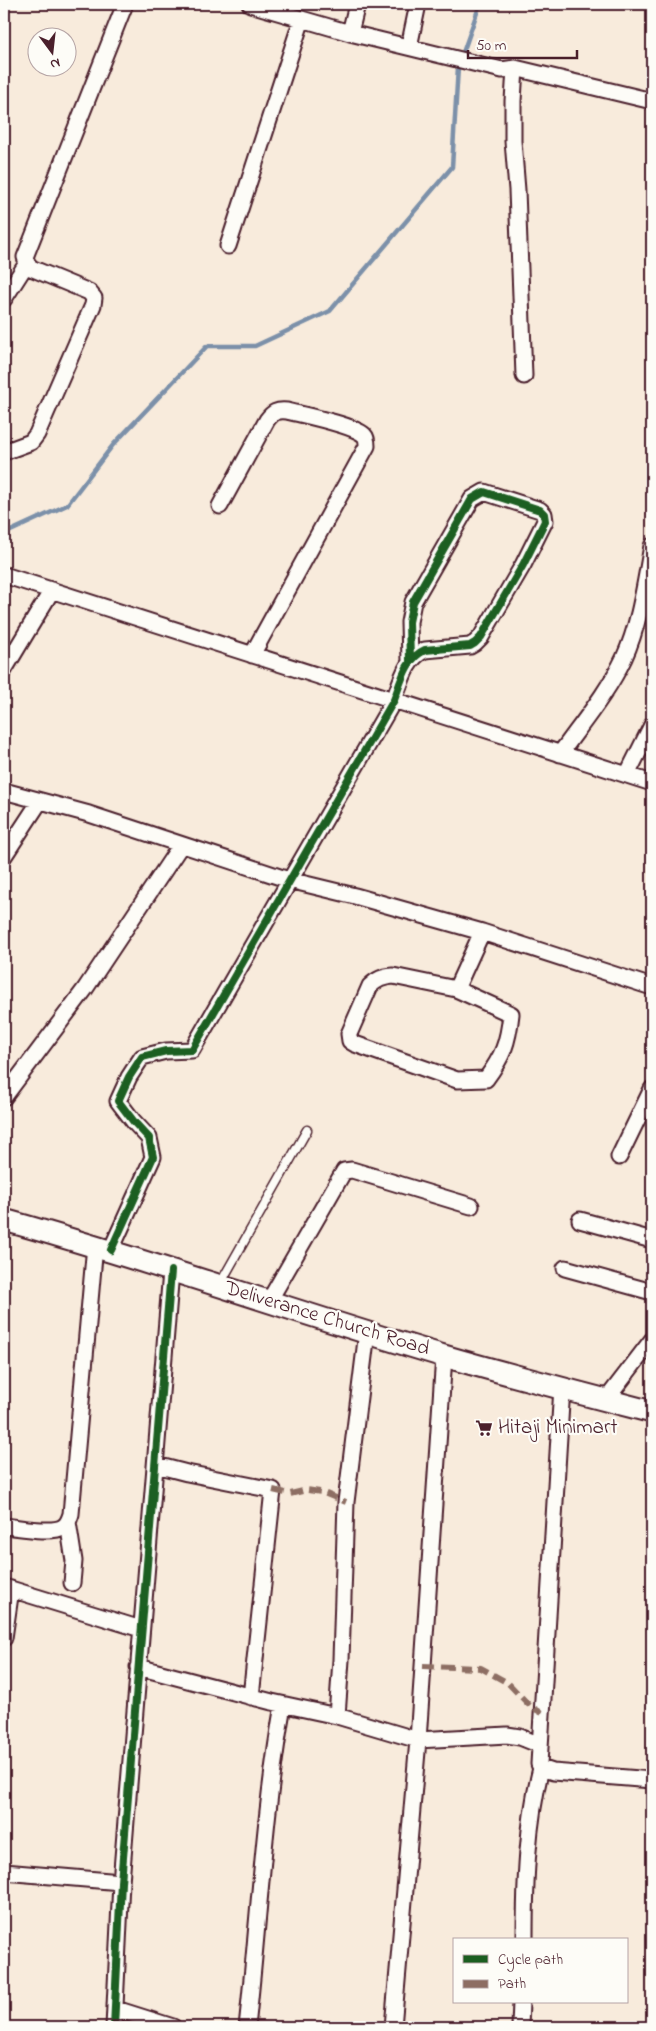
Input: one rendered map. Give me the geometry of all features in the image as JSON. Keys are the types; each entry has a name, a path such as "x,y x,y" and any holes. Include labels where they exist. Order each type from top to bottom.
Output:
{"street":[{"path":"4,452 31,442 37,434 94,298 89,292 31,268 25,257 124,4"},
{"path":"250,4 268,6 302,19 350,33 441,56 652,100"},
{"path":"350,33 357,4"},
{"path":"409,47 418,4"},
{"path":"228,246 302,19"},
{"path":"509,69 513,101 513,141 517,190 524,376"},
{"path":"4,299 27,263"},
{"path":"220,506 267,420 278,410 351,429 363,434 366,438 367,446 252,655"},
{"path":"4,1526 52,1530 62,1528 68,1522 71,1514 103,1248 153,1157 149,1138 118,1101 129,1077 142,1057 166,1051 192,1050 394,700 410,661 409,622 413,602 472,499 484,492 540,510 544,514 545,521 523,565 481,637 470,646 425,650 410,661"},
{"path":"560,754 602,695 624,659 637,618 652,546"},
{"path":"4,575 652,783"},
{"path":"4,670 52,590"},
{"path":"627,775 652,726"},
{"path":"4,790 89,814 289,880 355,896 482,932 652,988"},
{"path":"4,856 40,801"},
{"path":"4,1097 85,989 181,845"},
{"path":"456,989 482,932"},
{"path":"393,976 456,989 511,1014 509,1035 500,1059 486,1079 457,1080 350,1041 349,1034 370,986 376,980 393,976"},
{"path":"619,1157 652,1089"},
{"path":"269,1301 344,1171 352,1170 471,1206"},
{"name":"Deliverance Church Road","path":"4,1220 103,1248 444,1356 652,1412"},
{"path":"580,1220 652,1240"},
{"path":"565,1268 652,1292"},
{"path":"114,2027 121,1882 171,1271"},
{"path":"337,1716 341,1660 346,1502 367,1332"},
{"path":"606,1400 652,1340"},
{"path":"393,2027 418,1740 444,1356"},
{"path":"525,1938 528,1844 533,1799 541,1768 539,1760 562,1387"},
{"path":"156,1465 186,1474 273,1490 251,1697"},
{"path":"68,1522 74,1561 72,1583"},
{"path":"4,1638 7,1588 141,1629"},
{"path":"138,1667 283,1705 337,1716 418,1740 507,1735 540,1745"},
{"path":"247,2027 272,1768 283,1705"},
{"path":"541,1768 553,1772 652,1780"},
{"path":"4,1872 121,1882"},
{"path":"520,2027 521,2004"},
{"path":"116,2009 173,2027"}],"lane":[{"path":"219,1286 307,1130"}],"waterway":[{"path":"4,534 67,505 113,445 207,346 255,346 330,311 452,167 458,67 480,4"}],"marked path":[{"path":"273,1490 290,1494 307,1490 321,1492 346,1502"},
{"path":"423,1666 481,1668 508,1683 530,1706 542,1713"}],"cycle path":[{"path":"111,1250 153,1157 149,1138 118,1101 129,1077 142,1057 166,1051 192,1050 394,700 409,665 418,654 425,650 470,646 481,637 523,565 545,521 544,514 540,510 484,492 472,499 413,602 409,622 410,661"},
{"path":"114,2027 121,1882 171,1271"}],"place":[{"name":"Hitaji Minimart","path":"484,1428"}]}
